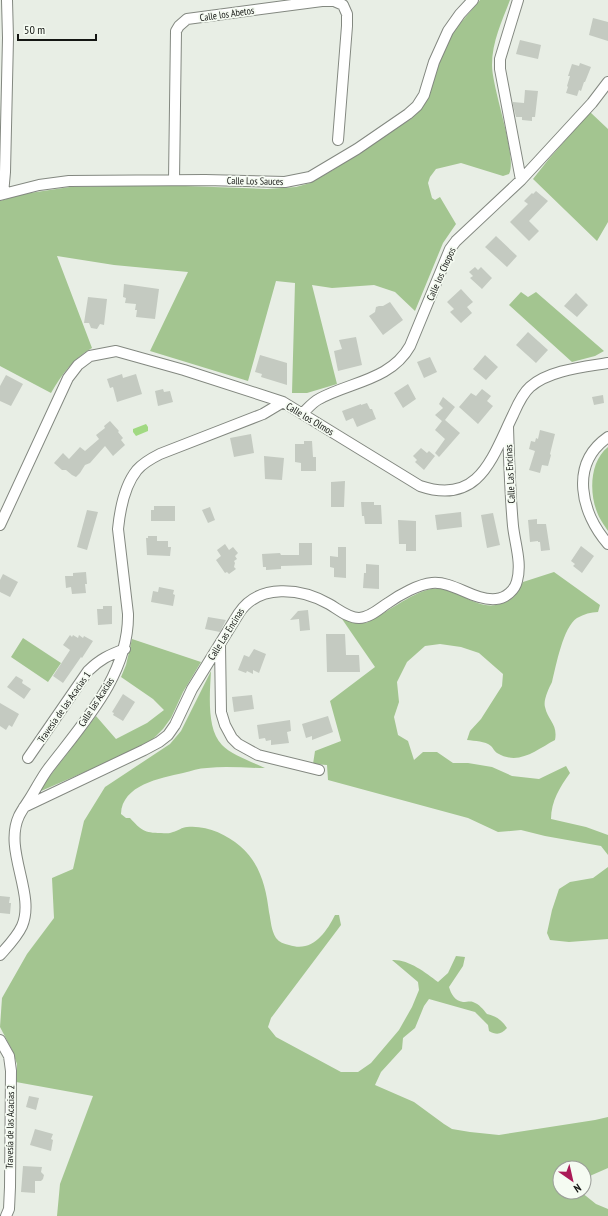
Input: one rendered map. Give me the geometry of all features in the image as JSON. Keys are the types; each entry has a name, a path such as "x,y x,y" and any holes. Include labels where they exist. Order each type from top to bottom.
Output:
{"street":[{"path":"2,194 5,172 8,0"},
{"name":"Calle Los Sauces","path":"2,194 39,185 70,181 174,180 285,182 310,177 338,161 408,114 417,106 424,96 434,62 448,31 460,14 473,0"},
{"path":"518,0 502,52 500,64 521,180"},
{"name":"Calle los Abetos","path":"174,180 176,31 187,19 322,1 334,1 343,5 347,14 347,26 338,140"},
{"name":"Calle los Chopos","path":"303,413 318,399 366,381 399,362 410,346 450,249 456,241 521,180 592,103 608,82"},
{"name":"Calle los Olmos","path":"0,525 68,378 78,365 90,356 116,351 184,370 283,402 420,486 439,491 457,489 476,480 492,461 521,399 529,387 547,376 608,363"},
{"name":"Calle las Acacias","path":"0,955 18,934 23,925 25,915 25,901 15,845 18,817 47,771 97,704 112,680 125,649 128,614 118,529 122,501 128,487 137,470 160,454 263,414 283,402"},
{"name":"Calle Las Encinas","path":"24,807 144,750 168,735 175,725 192,689 245,604 255,597 268,592 288,592 312,596 343,613 360,618 368,616 391,601 416,588 431,583 441,582 486,599 498,599 507,596 513,590 517,582 518,569 510,490 508,425"},
{"path":"608,437 599,443 588,459 584,480 584,491 586,507 590,517 595,528 608,544"},
{"path":"220,645 221,712 225,725 232,738 242,747 258,754 319,770"},
{"name":"Travesía de las Acacias 1","path":"28,758 88,671 106,656 125,649"},
{"name":"Travesía de las Acacias 2","path":"0,1040 9,1056 11,1071 10,1188 9,1209 6,1216"}],"shaded area":[{"path":"480,0 510,0 501,24 492,56 493,76 508,139 511,166 509,174 503,176 461,163 436,169 430,177 428,183 432,198 435,200 440,197 456,224 443,243 415,311 395,292 374,285 332,288 312,285 337,384 307,393 292,393 295,283 276,281 248,381 150,351 188,272 114,265 57,256 92,348 79,357 68,368 51,393 0,366 0,201 23,194 70,187 157,185 267,189 296,187 310,183 333,170 411,119 426,101 444,50 453,32"},
{"path":"590,112 608,129 608,222 597,241 533,179"},
{"path":"521,292 528,297 536,292 604,351 595,356 572,362 509,305"},
{"path":"146,424 148,431 136,436 133,429"},
{"path":"608,447 608,531 600,519 594,504 592,486 594,468 602,453"},
{"path":"554,572 600,605 598,612 582,615 572,623 561,647 552,682 545,701 546,712 554,726 556,735 555,740 527,755 513,758 505,757 497,753 486,743 467,740 470,731 481,719 502,686 503,674 479,653 461,647 440,644 425,646 407,662 397,682 399,702 394,717 398,735 408,741 414,760 423,752 437,752 453,763 468,763 492,767 512,776 539,779 566,766 570,773 554,800 551,819 586,827 608,835 608,855 601,846 521,830 498,832 468,818 328,780 327,765 313,764 315,751 341,741 330,701 375,667 342,619 358,623 366,623 407,599 423,591 431,589 449,591 484,605 503,603 518,592 523,582"},
{"path":"23,638 61,663 48,682 11,657"},
{"path":"132,639 201,662 183,692 171,718 152,740 133,751 41,791 40,789 96,716 116,739 147,723 164,710 153,699 121,677 126,665"},
{"path":"211,671 210,710 213,730 217,738 222,745 231,752 265,768 204,768 164,777 144,784 128,796 123,804 121,814 126,818 130,818 143,830 155,833 168,833 185,827 201,827 222,834 240,846 253,860 261,876 273,932 276,938 282,943 297,947 311,944 323,935 335,915 339,915 341,925 271,1018 268,1027 276,1037 341,1072 358,1072 371,1063 399,1030 412,1007 419,990 418,982 392,960 398,960 410,964 422,970 438,982 448,973 456,956 465,957 463,966 449,987 452,995 460,1001 477,1004 487,1014 496,1017 501,1021 507,1028 501,1033 494,1033 489,1031 488,1025 475,1012 429,999 424,1006 415,1028 403,1038 402,1049 381,1072 375,1085 414,1102 452,1129 470,1132 499,1135 608,1117 608,1168 592,1175 592,1160 552,1160 552,1200 591,1200 608,1209 608,1216 57,1216 60,1184 93,1096 16,1082 17,1064 12,1050 0,1027 2,998 27,954 54,918 52,878 73,869 84,821 105,787 170,744 181,731"},
{"path":"608,867 608,939 569,942 550,940 547,933 552,910 559,889 570,882 593,878"}],"building":[{"path":"593,18 608,22 608,41 589,35"},
{"path":"520,40 541,45 538,59 516,54"},
{"path":"580,63 591,67 581,91 579,90 577,96 566,93 570,76 568,76 572,64 579,66"},
{"path":"525,90 538,91 535,117 532,117 532,121 522,120 522,117 516,117 513,105 513,102 524,103"},
{"path":"536,191 548,201 529,221 539,231 529,241 510,222 528,204 524,201"},
{"path":"496,236 517,256 507,267 485,247"},
{"path":"475,267 478,270 481,267 492,278 482,289 470,278 473,276 469,272"},
{"path":"124,284 159,289 155,319 136,317 136,304 125,303 126,298 123,297"},
{"path":"461,289 473,302 467,307 472,313 461,323 450,312 454,309 447,302"},
{"path":"576,293 588,305 577,317 564,306"},
{"path":"88,297 107,299 104,325 100,324 97,329 91,328 89,323 84,323"},
{"path":"390,302 403,320 383,335 369,316 375,312 376,307 383,306"},
{"path":"528,332 548,350 536,363 516,345"},
{"path":"356,337 362,365 338,371 334,351 342,349 339,340"},
{"path":"260,355 287,363 287,385 261,377 262,374 255,372"},
{"path":"485,355 498,367 486,380 473,369"},
{"path":"430,357 437,372 424,378 417,362"},
{"path":"122,374 123,378 136,374 142,394 117,402 113,387 110,388 107,379"},
{"path":"6,375 23,384 11,406 0,401 0,386"},
{"path":"408,384 416,399 403,408 394,393"},
{"path":"163,389 164,392 170,391 173,402 158,406 155,391"},
{"path":"482,389 491,396 487,401 493,406 478,424 459,407 471,393 476,396"},
{"path":"603,395 604,403 594,405 592,397"},
{"path":"443,397 455,407 445,420 460,433 439,457 435,453 445,439 435,430 442,421 435,415 443,408 439,404"},
{"path":"367,403 370,409 372,409 376,419 357,427 353,418 346,421 342,411"},
{"path":"110,421 119,431 118,432 123,438 121,440 125,445 113,456 105,446 90,463 85,465 76,477 66,470 62,470 54,463 63,453 69,459 80,447 85,451 99,439 96,435 105,428 104,426"},
{"path":"540,430 555,434 548,466 542,465 540,473 529,470 535,451 529,449 531,441 535,442 536,438 538,439"},
{"path":"251,434 254,453 234,457 230,438"},
{"path":"304,441 312,441 313,457 316,457 316,471 301,471 301,463 295,462 295,444 304,444"},
{"path":"421,448 427,453 429,451 435,456 424,470 415,462 417,460 413,456"},
{"path":"264,456 284,458 282,480 265,479"},
{"path":"345,481 344,507 331,507 331,482"},
{"path":"361,502 374,502 374,505 381,505 382,524 365,524 364,516 362,516"},
{"path":"154,506 175,506 175,521 151,521 151,510 154,510"},
{"path":"210,507 215,520 208,523 202,510"},
{"path":"87,510 98,512 87,550 77,547"},
{"path":"461,512 462,527 437,530 435,515"},
{"path":"493,513 500,545 487,548 481,515"},
{"path":"537,519 537,524 546,524 550,550 541,551 540,542 530,542 528,520"},
{"path":"398,520 416,521 416,551 406,551 406,544 399,544"},
{"path":"148,536 157,536 157,541 168,541 168,547 171,547 170,556 147,555 146,538 148,538"},
{"path":"299,543 312,543 312,565 281,566 281,569 266,570 266,567 263,567 262,554 280,553 281,555 299,555"},
{"path":"225,544 229,550 233,547 238,553 235,556 237,559 234,561 234,567 236,569 229,574 227,572 225,573 216,560 221,556 217,550"},
{"path":"581,546 594,556 582,573 573,566 575,564 571,561"},
{"path":"338,547 346,547 346,578 334,577 334,568 330,567 330,556 338,557"},
{"path":"366,564 379,565 379,589 363,588"},
{"path":"86,572 86,593 72,594 71,587 66,588 65,576 73,576 73,573"},
{"path":"3,574 18,582 10,597 0,592 0,580"},
{"path":"159,587 174,590 173,594 175,595 173,606 151,602 153,591 158,592"},
{"path":"103,606 112,606 112,624 98,625 97,609 103,609"},
{"path":"308,610 310,630 300,631 299,619 290,620 298,611"},
{"path":"208,617 226,620 220,632 205,629"},
{"path":"326,634 345,634 346,655 359,655 360,672 327,672"},
{"path":"70,635 78,638 79,635 83,638 84,636 93,641 63,683 53,676 70,650 63,645"},
{"path":"254,649 266,654 259,673 253,670 253,674 247,671 246,673 238,670 244,655 249,657"},
{"path":"16,676 23,680 22,683 31,689 24,699 7,687"},
{"path":"123,694 135,702 123,721 113,715 114,713 112,712"},
{"path":"252,695 254,709 234,712 232,697"},
{"path":"0,703 19,714 12,727 9,725 6,730 0,726"},
{"path":"328,716 333,732 312,740 312,736 306,738 302,724"},
{"path":"290,720 291,731 287,732 289,743 271,745 271,740 266,741 265,738 259,739 257,725"},
{"path":"0,896 10,897 10,914 0,913"},
{"path":"29,1096 39,1098 36,1110 26,1107"},
{"path":"35,1129 53,1134 51,1139 53,1140 51,1151 30,1145"},
{"path":"23,1166 42,1167 41,1172 44,1175 43,1179 41,1181 35,1181 35,1193 21,1192"}]}
